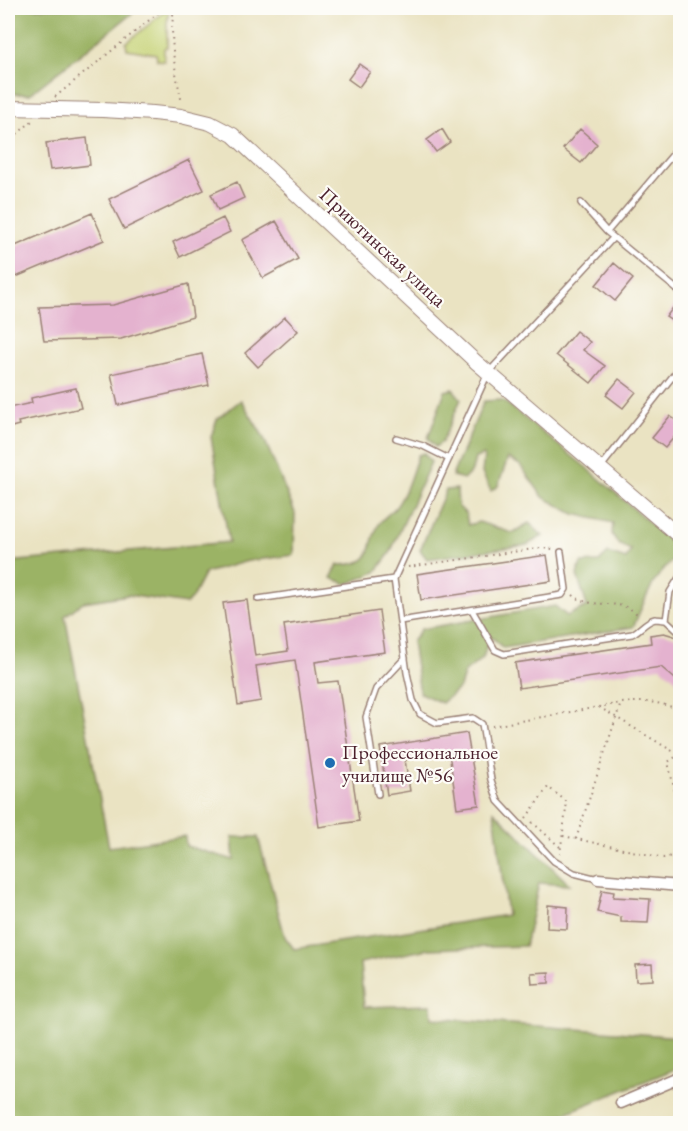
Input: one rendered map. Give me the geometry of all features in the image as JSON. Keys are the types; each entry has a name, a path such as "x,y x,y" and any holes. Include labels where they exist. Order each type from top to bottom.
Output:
{"street":[{"name":"Приютинская улица","path":"8,108 104,110 181,116 210,123 233,135 488,373 681,537"},
{"path":"598,879 681,886"},
{"path":"621,1103 681,1078"}],"lane":[{"path":"607,232 681,146"},
{"path":"581,203 607,232 681,292"},
{"path":"598,879 574,873 554,861 498,801 491,780 482,724 473,718 437,723 420,714 413,700 394,579 488,373 613,237"},
{"path":"601,468 681,368"},
{"path":"396,438 423,446 449,459"},
{"path":"400,621 562,595 566,589 561,552"},
{"path":"666,620 670,592 681,576"},
{"path":"258,599 394,579"},
{"path":"472,610 495,650 504,654 632,634 655,619 666,620 681,633"},
{"path":"378,794 366,717 376,689 405,658"}],"path":[{"path":"52,98 164,8"},
{"path":"174,8 171,23 172,49 182,105"},
{"path":"8,142 35,118"},
{"path":"399,569 540,548 552,548 561,552"},
{"path":"566,589 579,600 597,604 615,604 634,611 646,624"},
{"path":"482,727 621,703 663,704 681,710"},
{"path":"576,839 621,703"},
{"path":"599,707 680,755 668,762 676,797 681,798"},
{"path":"521,825 548,787 567,802 559,864"},
{"path":"526,818 561,848"},
{"path":"562,836 664,858 681,854"}],"green space":[{"path":"8,8 139,8 30,94 8,94"},
{"path":"169,8 164,61 157,60 156,54 127,49 126,43"},
{"path":"453,389 461,399 442,442 435,447 428,438 445,391"},
{"path":"241,400 263,436 295,513 294,555 248,561 205,573 192,598 186,604 128,595 83,602 65,616 109,847 185,836 186,846 234,860 232,837 258,837 285,937 294,949 507,915 494,811 570,885 539,883 525,946 428,949 360,963 364,1007 431,1005 432,1018 680,1037 680,1067 541,1123 8,1123 8,562 229,542 211,437 217,419"},
{"path":"502,400 593,473 678,548 678,556 656,580 633,627 503,648 494,639 489,638 483,658 465,672 460,687 442,703 420,693 412,642 421,629 555,606 567,616 587,606 577,575 581,563 599,562 608,553 626,559 631,550 618,544 612,534 613,523 574,514 543,497 520,465 508,458 498,486 491,491 482,473 484,455 475,458 472,471 464,479 452,476 484,401"},
{"path":"424,453 431,462 390,553 376,572 347,584 331,578 338,565 351,564 365,559 379,524 400,501 418,455"},
{"path":"457,489 458,506 466,514 468,525 479,522 512,533 529,523 543,536 527,545 427,559 420,550 446,490"}],"building":[{"path":"359,64 370,72 359,87 348,79"},
{"path":"442,129 450,142 436,152 427,140"},
{"path":"580,129 597,144 581,163 563,149"},
{"path":"87,138 90,165 50,170 46,143"},
{"path":"189,160 204,190 124,229 109,199"},
{"path":"237,182 244,198 218,210 211,194"},
{"path":"92,213 104,240 16,277 8,257 8,249"},
{"path":"223,218 230,232 180,257 173,242"},
{"path":"276,221 298,259 263,278 242,240"},
{"path":"614,263 633,279 615,301 596,285"},
{"path":"188,284 193,317 121,339 44,341 39,307 113,305"},
{"path":"681,297 681,327 666,317"},
{"path":"285,317 298,331 258,367 245,353"},
{"path":"576,331 590,342 583,350 605,366 591,383 556,355"},
{"path":"202,354 209,385 118,405 111,374"},
{"path":"619,379 636,392 623,408 606,395"},
{"path":"76,388 81,408 18,422 19,425 8,428 8,408 32,403 31,398"},
{"path":"670,416 681,424 681,429 665,448 652,438"},
{"path":"547,555 551,581 421,600 417,574"},
{"name":"Профессиональное училище №56","path":"247,600 255,656 288,651 284,625 379,611 385,652 315,662 318,683 338,681 359,821 319,827 295,660 256,666 261,701 238,705 223,603"},
{"path":"664,633 674,636 681,642 681,684 661,667 519,688 515,663 651,643 650,635"},
{"path":"467,733 479,805 457,808 449,753 405,760 410,791 387,795 380,747"},
{"path":"602,890 614,892 613,897 650,899 648,923 621,922 621,917 597,912"},
{"path":"548,905 568,907 567,929 547,928"},
{"path":"652,964 653,980 636,981 635,965"},
{"path":"549,972 549,983 532,984 531,973"}],"place":[{"name":"Профессиональное училище №56","path":"330,763"}]}
